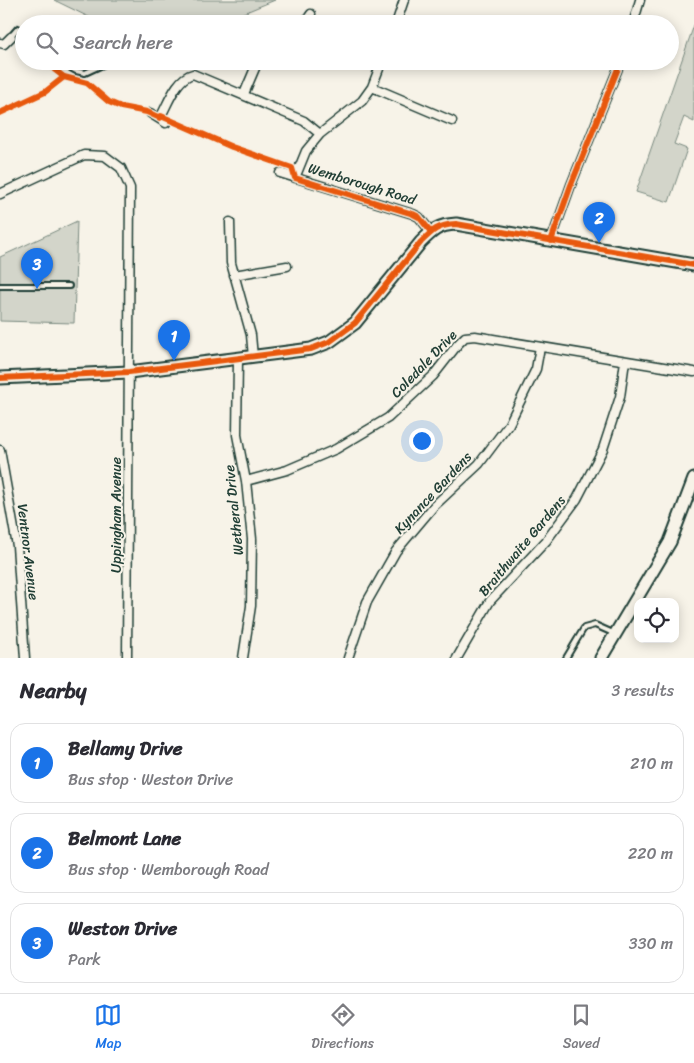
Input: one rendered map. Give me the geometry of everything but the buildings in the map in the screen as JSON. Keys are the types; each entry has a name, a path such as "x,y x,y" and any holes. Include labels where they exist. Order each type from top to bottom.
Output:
{"street":[{"path":"399,15 404,0"},
{"path":"636,15 640,0"},
{"path":"0,43 4,44 11,37"},
{"path":"244,94 254,70"},
{"path":"294,178 306,151 320,134 362,101 372,87 379,70"},
{"path":"551,241 571,185 617,70"},
{"path":"150,114 163,121 180,82 186,76 193,74 304,121 320,134"},
{"path":"372,87 452,121"},
{"name":"Uppingham Avenue","path":"0,194 84,155 105,156 122,168 130,188 127,658"},
{"name":"Wemborough Road","path":"280,174 413,214 419,217 431,232"},
{"path":"230,222 231,262 251,335 253,357"},
{"path":"0,378 129,372 311,349 343,333 355,322 431,232 443,225 456,224 694,265"},
{"path":"234,275 287,266"},
{"name":"Coledale Drive","path":"246,481 287,470 336,449 388,418 433,376 458,344 466,338 475,336 694,372"},
{"name":"Kynance Gardens","path":"348,658 367,602 396,551 434,506 479,464 509,424 536,369 540,347"},
{"name":"Wetheral Drive","path":"238,359 237,435 246,481 252,539 251,606 243,658"},
{"name":"Braithwaite Gardens","path":"457,658 490,601 546,541 577,499 603,449 620,397 625,361"},
{"name":"Ventnor Avenue","path":"0,450 17,546 25,658"},
{"path":"602,658 670,542 694,479"}],"lane":[{"path":"11,37 15,32"},
{"path":"74,70 85,74 93,70"},
{"path":"0,286 69,286"},
{"path":"566,658 584,628 595,624 616,634"}],"shaded area":[{"path":"54,0 275,0 239,15 85,15"},
{"path":"694,25 694,122 684,117 674,144 687,149 669,202 636,192"},
{"path":"77,221 74,323 0,321 0,257"}],"cycle path":[{"path":"55,70 64,77 87,83 109,102 121,107 147,112 160,118 161,116 232,147 292,168 295,178 413,214 419,217 431,232"},
{"path":"551,241 571,185 617,70"},
{"path":"0,113 45,92 64,77"},
{"path":"0,378 129,372 311,349 329,342 355,323 429,234 436,229 456,224 694,265"}],"place":[{"name":"Belmont Lane","path":"599,243"},
{"name":"Weston Drive","path":"37,289"},
{"name":"Bellamy Drive","path":"174,361"}]}
